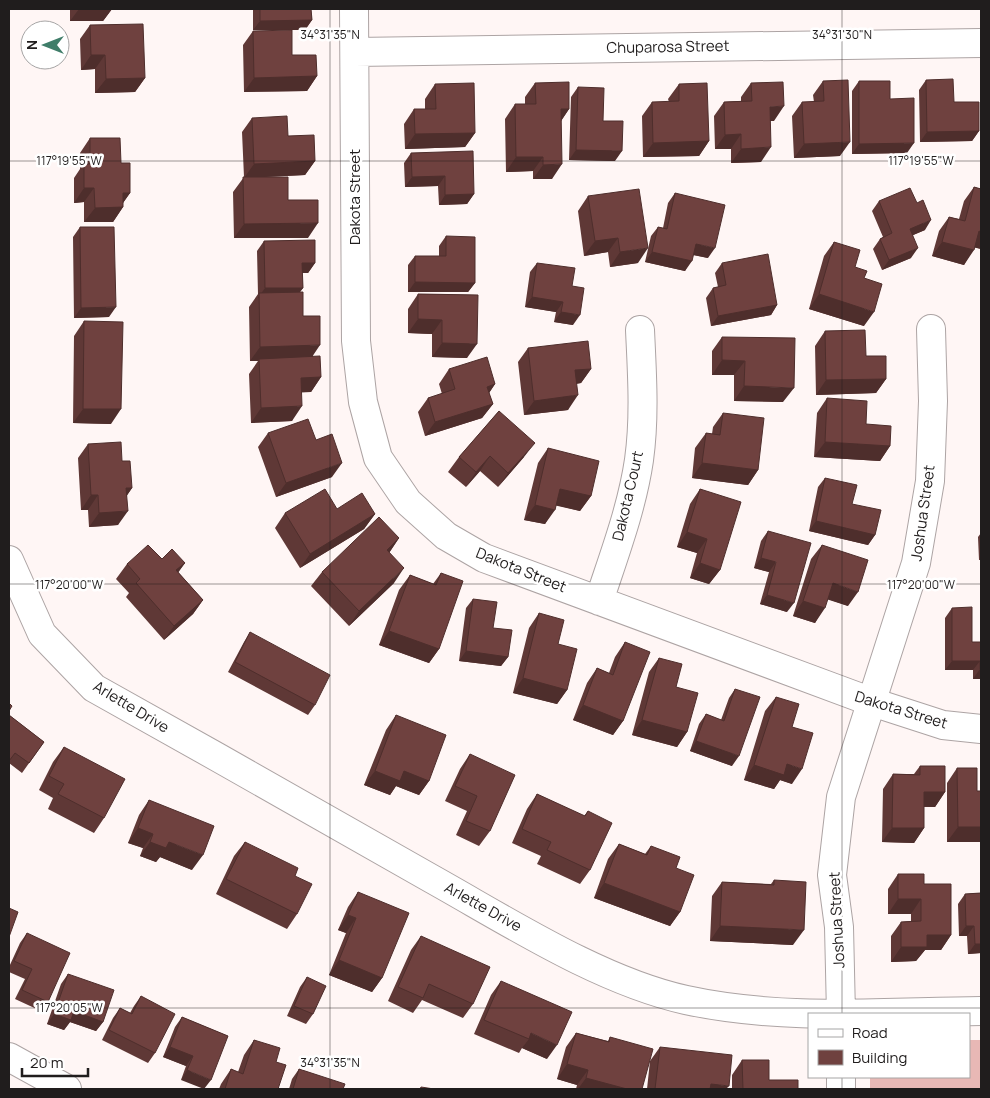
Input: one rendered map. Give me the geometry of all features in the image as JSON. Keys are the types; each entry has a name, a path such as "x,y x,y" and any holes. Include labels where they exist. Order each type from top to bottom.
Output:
{"street":[{"name":"Dakota Street","path":"354,9 356,341 363,402 378,458 408,502 446,536 484,558 872,702 943,725 981,729"},
{"name":"Chuparosa Street","path":"354,52 981,43"},
{"name":"Joshua Street","path":"841,1013 839,927 832,875 841,797 916,563 930,481 934,401 931,329"},
{"name":"Dakota Court","path":"599,600 625,523 639,460 643,390 640,330"},
{"name":"Arlette Drive","path":"9,560 42,634 94,688 541,940 620,978 683,999 739,1010 816,1013"},
{"name":"Arlette Drive","path":"888,1013 981,1011"},
{"path":"9,1057 67,1089"}],"shaded area":[{"path":"970,1040 981,1040 981,1089 870,1089 870,1078 970,1078"}],"building":[{"path":"260,9 311,9 312,20 260,21"},
{"path":"143,24 145,78 106,79 105,55 91,55 90,25"},
{"path":"292,30 292,55 316,55 317,76 254,78 253,31"},
{"path":"953,79 954,102 979,102 979,131 927,132 926,80"},
{"path":"848,80 850,142 804,144 802,102 824,101 823,81"},
{"path":"859,81 890,81 890,99 914,98 914,143 859,144"},
{"path":"569,82 569,109 561,109 562,164 543,165 543,157 516,157 515,104 536,104 535,83"},
{"path":"783,82 784,106 770,107 771,147 741,149 741,134 725,135 724,102 752,101 751,83"},
{"path":"474,83 475,133 415,134 414,109 436,109 435,84"},
{"path":"707,83 709,141 653,143 652,102 679,101 679,84"},
{"path":"578,87 604,88 603,121 623,121 622,151 576,150"},
{"path":"287,116 288,136 314,135 315,161 254,164 252,118"},
{"path":"90,138 120,138 121,163 130,163 130,193 123,193 123,207 95,208 94,188 84,188 84,164 90,164"},
{"path":"473,151 474,194 445,195 445,176 412,177 411,153"},
{"path":"243,177 288,177 288,200 318,200 318,223 244,224"},
{"path":"974,187 981,189 981,232 979,231 974,250 942,242 949,217 965,221"},
{"path":"910,188 917,203 923,200 931,220 910,229 918,248 889,260 880,239 892,233 879,201"},
{"path":"639,189 648,248 620,252 618,238 595,241 588,196"},
{"path":"675,193 725,205 715,248 696,244 692,261 652,252 658,227 667,229"},
{"path":"80,227 114,227 116,307 81,308"},
{"path":"446,236 475,237 475,283 415,282 415,256 446,256"},
{"path":"315,240 315,263 302,263 303,288 265,288 264,241"},
{"path":"834,242 860,250 855,267 867,271 864,278 882,284 874,312 819,294"},
{"path":"768,254 777,305 718,316 713,288 726,285 722,263"},
{"path":"537,263 575,268 572,286 584,288 580,315 561,312 563,302 532,297"},
{"path":"303,292 303,316 320,316 320,345 260,347 259,293"},
{"path":"418,294 478,295 477,344 442,343 442,320 418,319"},
{"path":"84,321 123,322 121,409 83,409"},
{"path":"865,330 866,356 886,356 886,379 826,380 825,331"},
{"path":"722,337 795,338 794,388 744,386 745,361 722,360"},
{"path":"588,341 591,369 575,370 578,395 534,401 528,348"},
{"path":"320,356 321,377 301,378 302,406 261,408 259,359"},
{"path":"487,357 495,384 487,387 493,404 435,422 428,398 455,389 449,369"},
{"path":"827,398 867,401 866,424 891,426 890,446 825,442"},
{"path":"499,411 535,443 508,473 490,456 476,472 459,457"},
{"path":"723,413 764,418 758,470 702,463 706,433 720,435"},
{"path":"308,419 316,440 332,434 342,463 286,483 268,433"},
{"path":"121,442 122,461 130,461 132,488 126,488 128,511 99,513 98,495 91,495 88,444"},
{"path":"548,448 599,461 591,496 560,489 555,510 535,505"},
{"path":"825,478 857,485 852,504 881,510 875,535 816,521"},
{"path":"325,489 337,509 362,493 375,514 310,554 285,513"},
{"path":"700,489 741,502 720,570 700,563 707,539 687,532"},
{"path":"379,517 399,538 387,550 404,568 359,611 322,572"},
{"path":"768,531 811,543 794,603 767,595 776,562 761,558"},
{"path":"148,545 162,559 172,549 185,563 176,570 203,600 174,626 136,583 140,579 127,564"},
{"path":"822,545 868,560 858,592 833,583 825,608 803,601"},
{"path":"441,573 463,581 439,649 389,631 410,575 436,585"},
{"path":"473,599 497,602 493,628 512,630 508,657 466,651"},
{"path":"972,607 972,642 981,642 981,669 980,661 952,661 952,608"},
{"path":"539,613 564,620 558,644 577,649 567,690 523,678"},
{"path":"250,632 330,675 315,705 235,662"},
{"path":"625,642 650,652 623,721 583,705 597,668 613,675"},
{"path":"659,658 682,664 676,687 698,693 687,732 642,720"},
{"path":"735,689 760,697 739,756 696,741 706,714 724,721"},
{"path":"776,697 799,704 792,727 813,733 802,769 787,764 784,775 754,765"},
{"path":"9,715 44,742 29,763 15,753 9,761"},
{"path":"396,715 446,735 429,781 404,771 400,781 375,771"},
{"path":"64,747 125,779 104,818 58,794 64,784 49,776"},
{"path":"470,754 515,775 490,831 466,821 477,796 455,786"},
{"path":"920,766 945,766 945,792 924,792 924,828 892,828 893,774 920,775"},
{"path":"957,768 977,768 977,791 981,791 981,827 958,827"},
{"path":"537,794 585,816 588,811 612,823 590,870 547,850 551,842 522,829"},
{"path":"149,800 214,826 203,855 169,842 166,848 150,842 153,834 138,828"},
{"path":"245,842 298,868 295,876 312,884 297,914 226,879"},
{"path":"619,844 647,855 651,846 680,857 676,868 694,875 680,912 604,883"},
{"path":"898,874 924,874 924,884 951,884 951,935 927,935 927,947 901,947 901,922 921,921 921,899 898,899"},
{"path":"774,880 806,882 804,930 720,926 722,882 774,885"},
{"path":"358,892 409,913 382,978 339,960 356,918 348,915"},
{"path":"981,893 981,944 975,944 974,926 966,926 965,894"},
{"path":"9,908 18,912 9,937"},
{"path":"27,933 70,953 48,1002 22,990 32,969 14,961"},
{"path":"421,936 490,967 473,1004 429,984 423,998 398,987"},
{"path":"68,974 114,990 103,1022 74,1011 71,1020 54,1014"},
{"path":"307,977 326,986 313,1014 294,1006"},
{"path":"501,981 572,1012 557,1045 531,1033 529,1039 484,1020"},
{"path":"141,996 175,1014 155,1053 109,1030 120,1008 132,1014"},
{"path":"182,1017 228,1036 211,1080 187,1070 193,1056 170,1047"},
{"path":"576,1033 609,1042 610,1037 653,1049 642,1089 627,1089 586,1078 588,1070 567,1064"},
{"path":"254,1040 280,1048 276,1062 286,1065 278,1089 225,1089 231,1069 243,1074"},
{"path":"660,1047 732,1055 729,1086 711,1084 710,1089 655,1089"},
{"path":"742,1060 769,1060 769,1080 798,1080 798,1089 743,1089"},
{"path":"299,1069 345,1084 343,1089 293,1089"}]}
